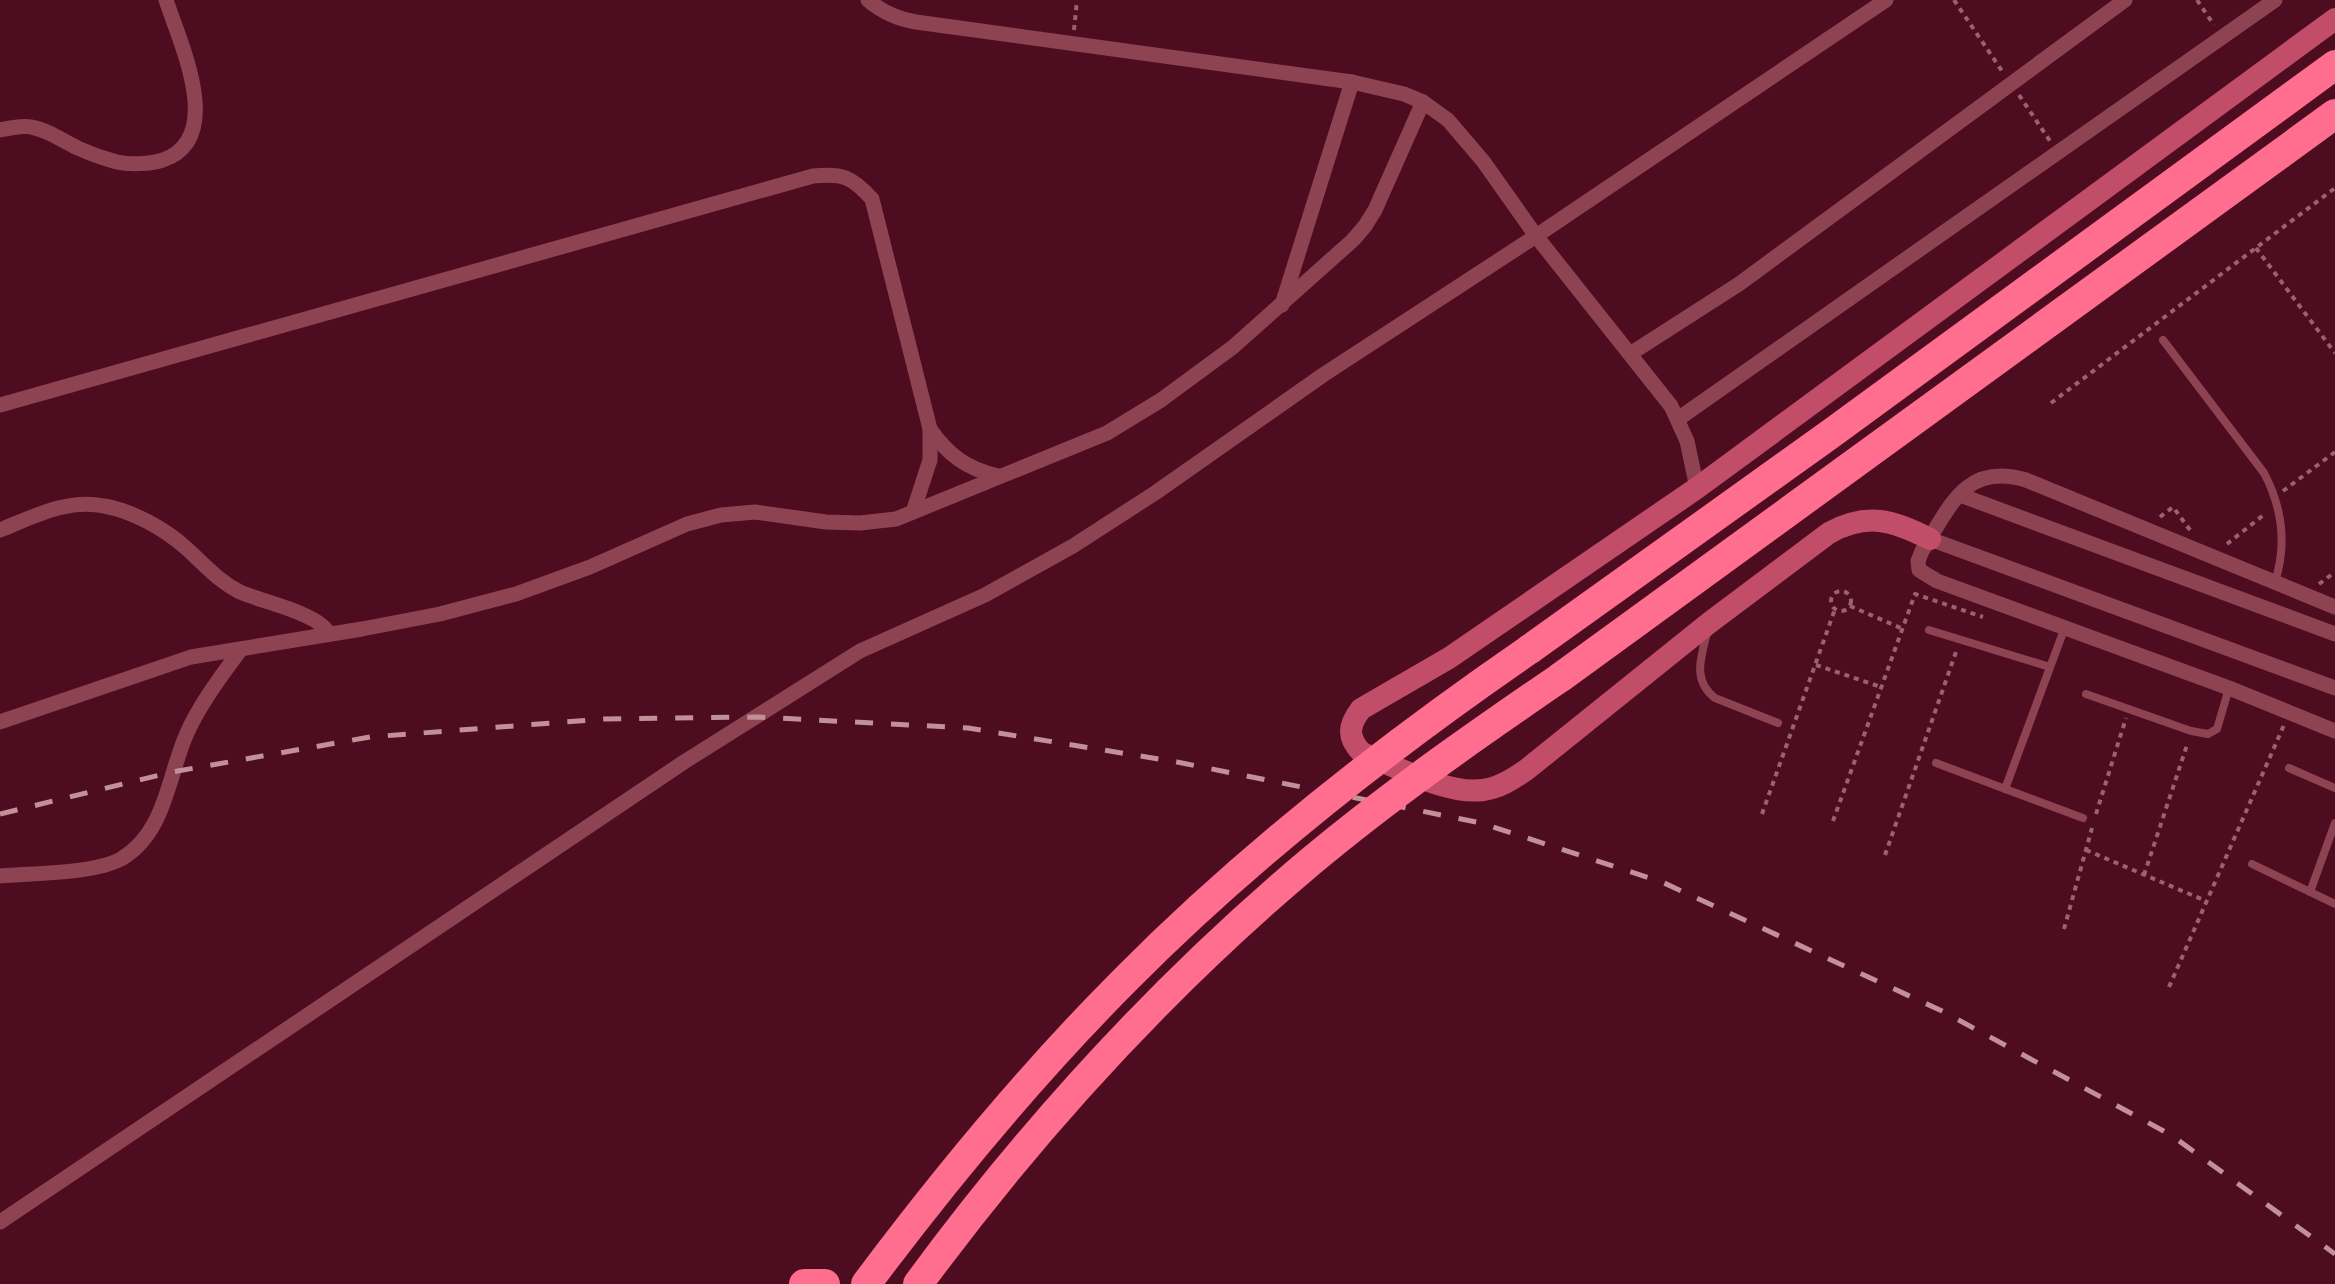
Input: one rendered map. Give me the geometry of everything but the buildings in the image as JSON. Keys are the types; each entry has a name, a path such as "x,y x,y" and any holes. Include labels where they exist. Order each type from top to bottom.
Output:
{"highway":[{"path":"866,1284 985,1132 1054,1054 1201,906 1279,837 1444,708 1828,435 2335,64"},
{"path":"918,1284 1018,1156 1086,1078 1232,931 1310,862 1391,797 1561,678 2335,114"},
{"path":"804,1284 826,1284"}],"street":[{"path":"0,130 34,127 81,150 120,163 156,162 176,156 189,141 196,100 166,0"},
{"path":"868,0 902,20 1352,82 1423,102 1448,120 1483,160 1536,236 1664,395 1686,440 1696,488"},
{"path":"0,1222 684,762 860,651 985,596 1074,546 1886,0"},
{"path":"1630,354 1739,284 2125,0"},
{"path":"1678,419 2274,0"},
{"path":"2335,19 1696,488 1449,658 1361,709 1352,720 1351,731 1354,744 1362,752 1448,787 1494,788 1526,770 1708,623 1838,527 1862,521 1901,524 1930,539 2335,688"},
{"path":"1282,305 1352,82"},
{"path":"0,722 209,653 440,614 516,594 590,567 687,524 720,515 756,512 860,523 896,519 1106,433 1162,400 1233,347 1366,226 1423,102"},
{"path":"0,405 794,181 833,174 859,185 872,199 930,429 930,460 913,512"},
{"path":"930,429 958,461 998,476"},
{"path":"2335,607 2014,477 1987,476 1973,482 1918,561 1927,576 2335,731"},
{"path":"1960,496 2335,634"},
{"path":"0,530 37,515 82,504 122,510 172,537 225,584 312,620 329,634"},
{"path":"0,876 90,868 120,860 140,844 156,823 186,735 241,648"}],"lane":[{"path":"2163,340 2264,474 2276,500 2282,550 2274,584"},
{"path":"1708,623 1699,672 1707,691 1778,723"},
{"path":"2005,789 2065,626"},
{"path":"1929,630 2050,667"},
{"path":"2086,694 2208,734 2217,729 2229,688"},
{"path":"1936,764 2083,818"},
{"path":"2289,768 2335,788"},
{"path":"2310,892 2335,823"},
{"path":"2252,864 2335,904"}],"path":[{"path":"1073,44 1077,0"},
{"path":"2196,0 2222,37"},
{"path":"2051,403 2335,188"},
{"path":"2256,248 2335,353"},
{"path":"2144,529 2173,507 2211,557 2335,452"},
{"path":"1841,590 1846,591 1851,598 1850,606 1843,611 1835,609 1831,598 1841,590"},
{"path":"1833,821 1915,594 1987,619"},
{"path":"1850,606 1903,629"},
{"path":"1762,814 1835,609"},
{"path":"1885,855 1961,640"},
{"path":"1816,666 1880,687"},
{"path":"2169,987 2290,711"},
{"path":"2144,875 2191,730"},
{"path":"2086,850 2206,902"}],"railway":[{"path":"0,814 172,772 370,737 604,719 757,717 968,728 1177,762 1481,823 1662,882 1942,1011 2171,1135 2335,1254"}]}
